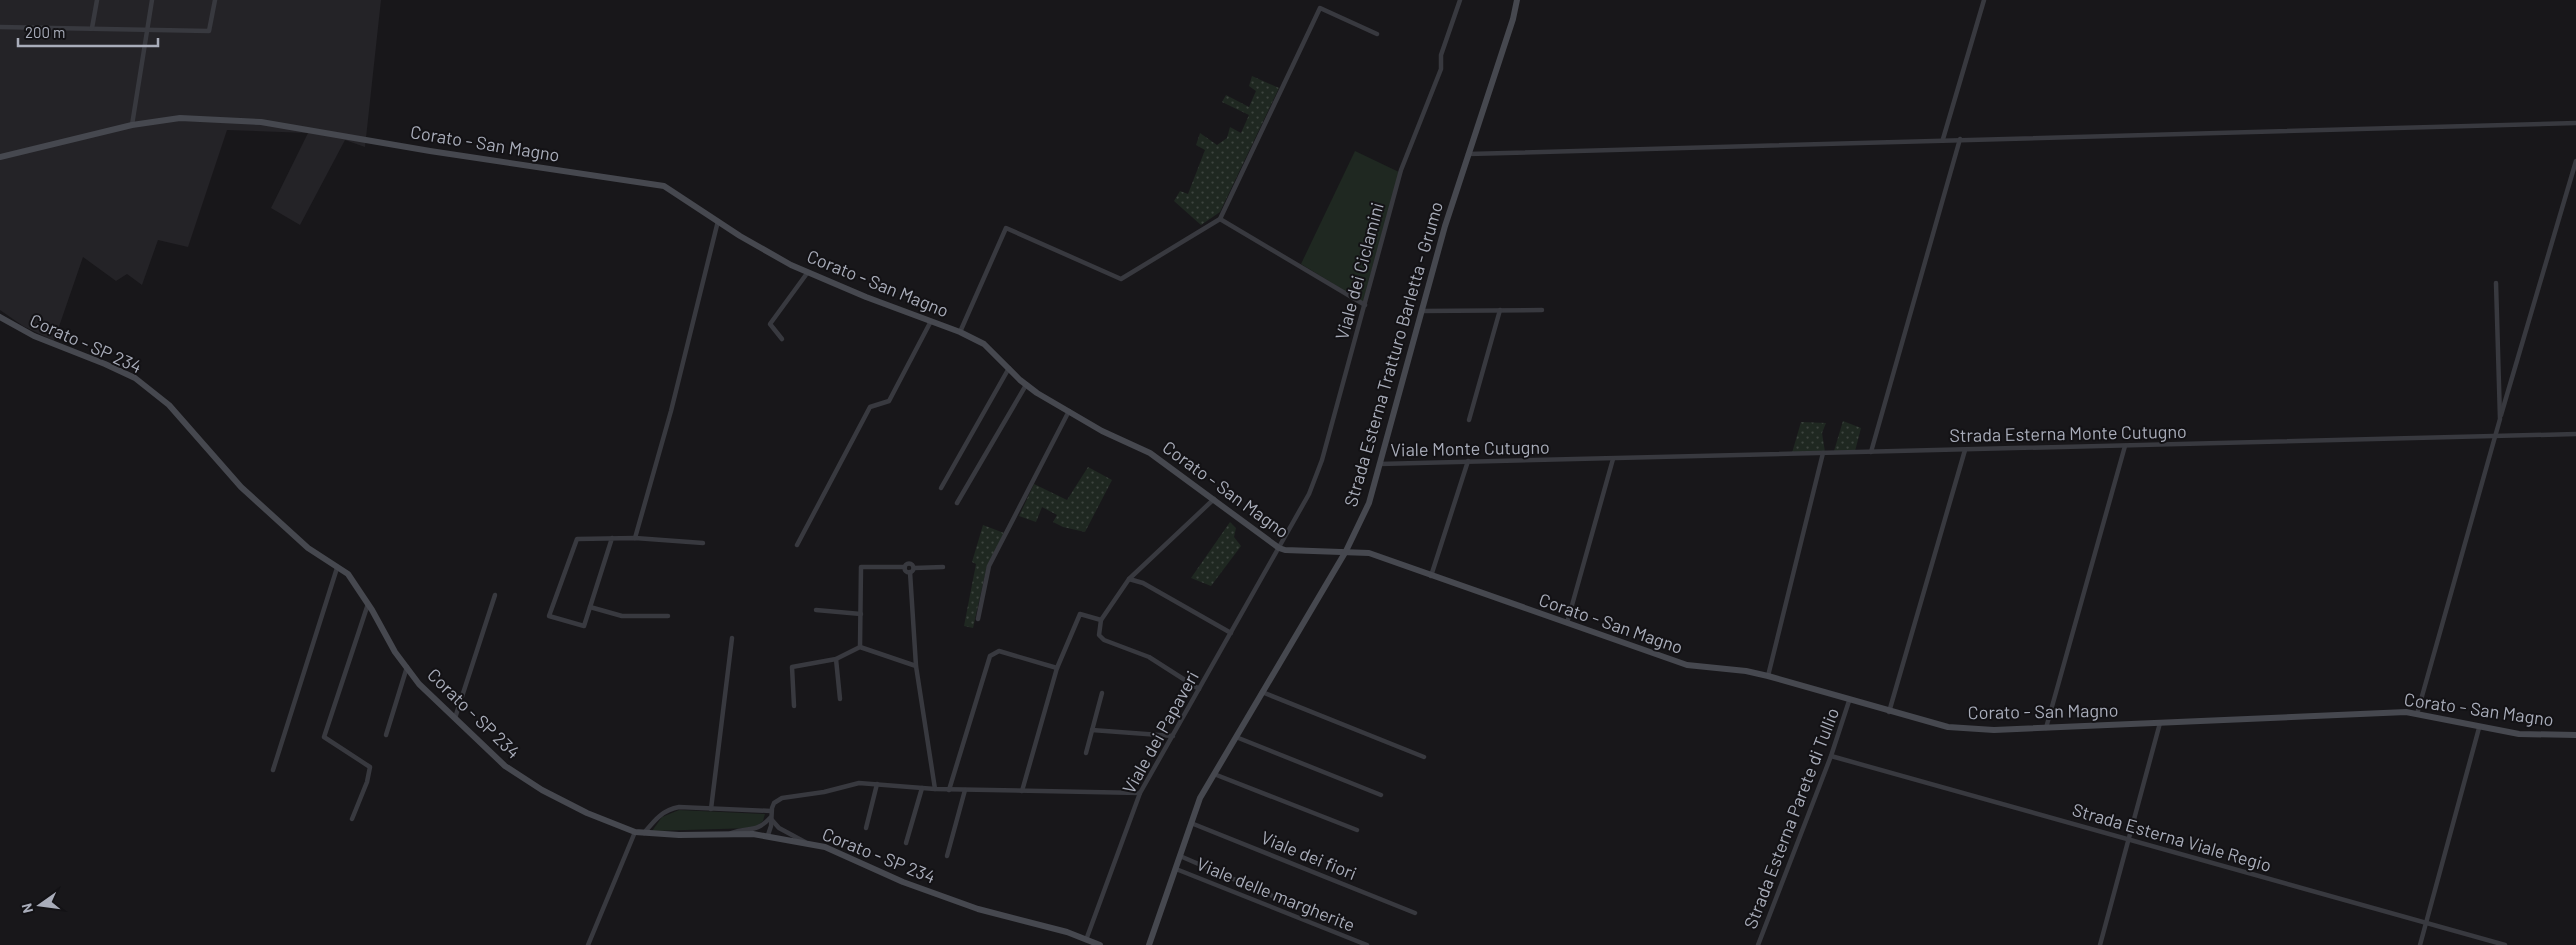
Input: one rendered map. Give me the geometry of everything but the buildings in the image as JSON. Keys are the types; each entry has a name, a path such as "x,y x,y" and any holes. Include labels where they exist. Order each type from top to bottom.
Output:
{"main road":[{"name":"Strada Esterna Tratturo Barletta - Grumo","path":"1149,945 1200,798 1346,551 1369,503 1421,311 1517,0"},
{"name":"Corato - San Magno","path":"0,157 132,125 180,118 260,122 430,151 664,186 782,260 960,332 984,344 1026,385 1102,431 1150,453 1280,548 1318,552 1346,551 1369,553 1686,665 1746,671 1768,676 1825,692 1849,701 1948,727 1994,730 2406,712 2479,728 2519,734 2576,735"},
{"name":"Corato - SP 234","path":"0,317 34,336 135,378 170,405 241,487 308,548 348,574 368,604 395,652 419,684 505,766 542,790 587,813 635,832 679,836 768,835 825,847 903,882 978,908 1067,932 1100,945"}],"street":[{"path":"92,28 97,0"},
{"path":"132,125 152,0"},
{"path":"0,27 209,31 215,0"},
{"name":"Viale dei Ciclamini","path":"1280,548 1309,494 1322,460 1401,170 1441,69 1441,56 1460,0"},
{"path":"1944,139 1984,0"},
{"path":"960,332 1006,228 1120,279 1220,219 1320,8 1377,34"},
{"path":"1468,154 1944,139 2576,123"},
{"path":"1870,452 1960,139"},
{"path":"2417,714 2500,419 2576,160"},
{"path":"1220,219 1365,305"},
{"path":"635,538 671,411 718,221"},
{"path":"782,339 770,324 808,272"},
{"path":"2496,283 2500,419"},
{"path":"1469,420 1500,310"},
{"path":"1421,311 1542,310"},
{"path":"797,545 870,407 889,401 931,321"},
{"path":"941,488 1009,368"},
{"path":"957,504 1026,385"},
{"path":"978,619 989,566 1069,411"},
{"name":"Strada Esterna Monte Cutugno","path":"1561,460 2576,434"},
{"path":"2046,728 2125,446"},
{"path":"1889,712 1965,450"},
{"path":"1768,676 1823,453"},
{"path":"1567,623 1613,459"},
{"name":"Viale Monte Cutugno","path":"1380,464 1561,460"},
{"path":"1431,576 1468,461"},
{"path":"1199,689 1149,657 1104,640 1099,635 1101,620 1129,579 1214,500"},
{"path":"612,538 584,626 549,616 577,539 612,538 635,538 703,543"},
{"name":"Viale dei Papaveri","path":"1086,940 1140,793 1280,548"},
{"path":"860,647 861,567 905,567 910,563 912,570 916,666 935,789"},
{"path":"912,570 943,567"},
{"path":"273,770 338,568"},
{"path":"1129,579 1143,583 1231,633"},
{"path":"455,718 494,595"},
{"path":"352,820 367,782 370,767 324,738 368,604"},
{"path":"590,607 622,616 668,616"},
{"path":"816,610 861,614"},
{"path":"1022,791 1057,668 1080,614 1101,620"},
{"path":"712,809 732,638"},
{"path":"794,706 792,667 836,659 860,647 916,666"},
{"path":"949,790 990,656 999,651 1057,668"},
{"path":"836,659 840,700"},
{"path":"386,735 407,667"},
{"path":"1262,692 1424,758"},
{"path":"1086,754 1102,693"},
{"name":"Strada Esterna Parete di Tullio","path":"1758,945 1831,756 1849,701"},
{"path":"2100,945 2160,723"},
{"path":"2420,945 2479,728"},
{"path":"1092,730 1172,736"},
{"path":"1236,737 1381,795"},
{"name":"Strada Esterna Viale Regio","path":"1831,756 2505,945"},
{"path":"1214,774 1357,830"},
{"path":"768,835 774,803 782,798 824,792 859,783 949,790 1140,793"},
{"path":"866,828 877,784"},
{"path":"906,843 922,788"},
{"path":"947,856 965,790"},
{"path":"644,833 657,817 668,809 679,807 771,811"},
{"path":"728,834 738,830 753,830 762,826 770,818"},
{"path":"770,818 779,828 806,842"},
{"name":"Viale dei fiori","path":"1191,823 1415,913"},
{"path":"588,945 635,832"},
{"path":"1180,856 1291,904"},
{"name":"Viale delle margherite","path":"1176,868 1367,945"}],"shaded area":[{"path":"0,0 381,0 365,147 345,140 300,225 271,208 308,133 227,130 188,247 158,240 142,285 127,274 116,281 83,257 54,341 23,326 0,310"},
{"path":"1252,76 1279,88 1220,212 1201,225 1174,201 1180,191 1188,194 1205,150 1196,145 1200,133 1217,145 1227,138 1230,127 1241,133 1249,115 1222,102 1226,95 1249,107 1256,91 1249,86"},
{"path":"1355,151 1399,172 1363,302 1301,264"},
{"path":"1843,421 1861,428 1855,451 1834,451"},
{"path":"1801,422 1826,423 1822,433 1825,452 1792,453"},
{"path":"1088,467 1112,480 1085,532 1063,527 1053,522 1057,515 1042,507 1036,522 1019,516 1034,484 1067,500"},
{"path":"1230,522 1236,528 1234,537 1241,546 1211,586 1191,578"},
{"path":"983,525 1004,533 987,566 973,628 964,626 976,564 972,562"},
{"path":"679,810 765,814 763,821 754,828 652,831 662,817"}]}
